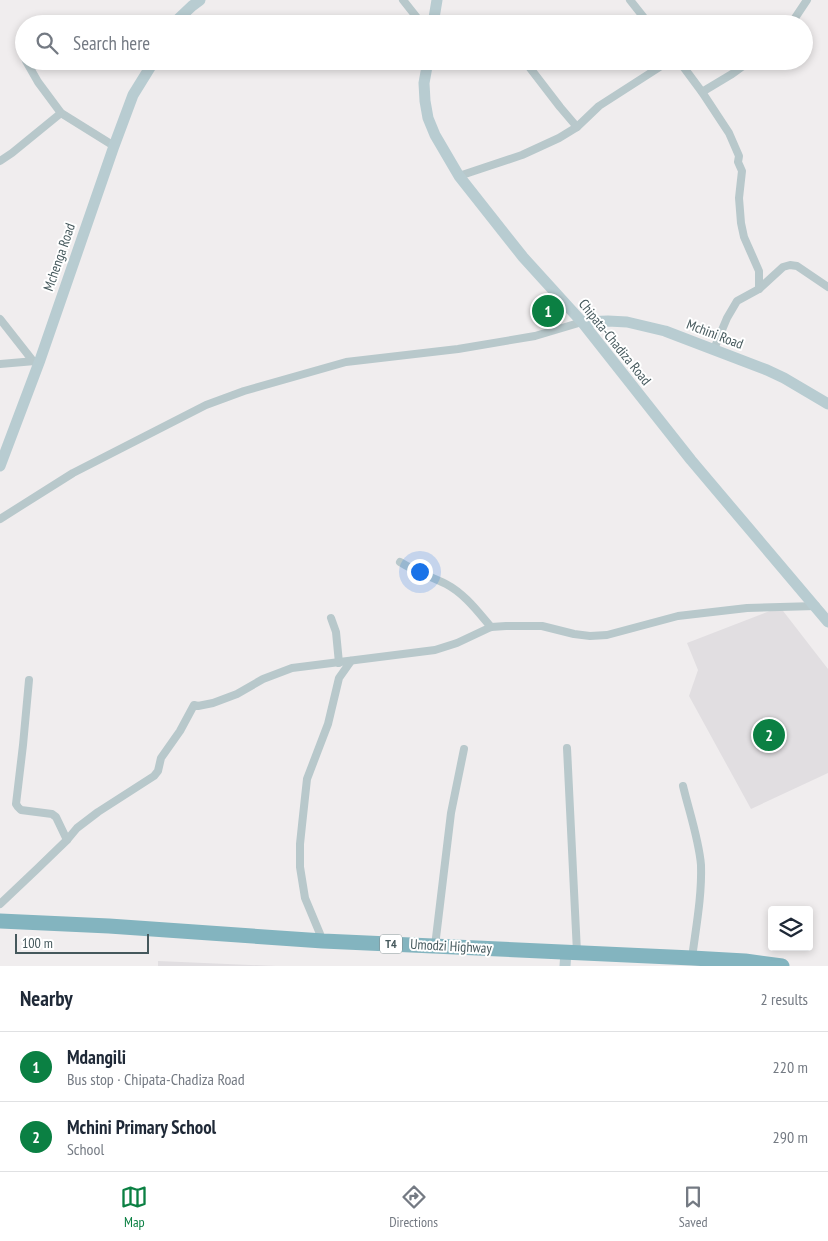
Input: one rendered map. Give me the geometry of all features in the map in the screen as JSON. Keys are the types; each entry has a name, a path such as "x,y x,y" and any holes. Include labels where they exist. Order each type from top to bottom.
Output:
{"highway":[{"name":"Umodzi Highway","path":"0,921 435,946 569,957 692,958 745,961 782,966"}],"street":[{"path":"182,15 200,0"},
{"path":"403,0 415,15"},
{"path":"434,15 437,0"},
{"path":"630,0 642,15"},
{"path":"797,15 807,0"},
{"path":"31,70 61,113 114,146"},
{"name":"Mchenga Road","path":"0,466 133,95 148,70"},
{"name":"Chipata-Chadiza Road","path":"429,70 424,83 424,101 428,118 459,176 523,257 582,322 691,460 828,622"},
{"path":"531,70 577,126"},
{"path":"459,176 522,155 560,138 577,126 599,106 655,70"},
{"path":"686,70 729,133 739,156 738,162 742,171 739,198 741,224 744,237 759,272 760,289"},
{"path":"702,92 738,70"},
{"path":"0,161 61,113"},
{"path":"714,349 737,301 760,289 783,267 797,266 828,287"},
{"path":"0,319 37,361"},
{"path":"0,519 82,469 206,405 244,392 346,362 458,349 535,336 582,322"},
{"name":"Mchini Road","path":"582,322 627,322 665,331 776,374 828,404"},
{"path":"0,364 37,361"},
{"path":"400,562 413,570 448,585 471,603 491,627"},
{"path":"0,904 67,840 77,828 158,772 161,758 180,731 194,706 213,704 237,694 263,679 292,668 435,650 457,643 491,627 542,626 574,634 590,636 607,635 678,616 747,608 816,606"},
{"path":"332,618 336,632 339,663"},
{"path":"324,940 305,898 300,867 300,844 307,779 328,724 339,678 351,661"},
{"path":"29,680 16,804 21,810 52,814 56,817 67,840"},
{"path":"567,748 569,957"},
{"path":"435,946 451,813 464,749"},
{"path":"683,786 701,864 701,886 692,958"}],"shaded area":[{"path":"780,607 828,669 828,773 751,809 689,696 698,670 687,643"},
{"path":"158,961 276,966 158,966"}],"place":[{"name":"Mdangili","path":"548,311"},
{"name":"Mchini Primary School","path":"769,735"}]}
